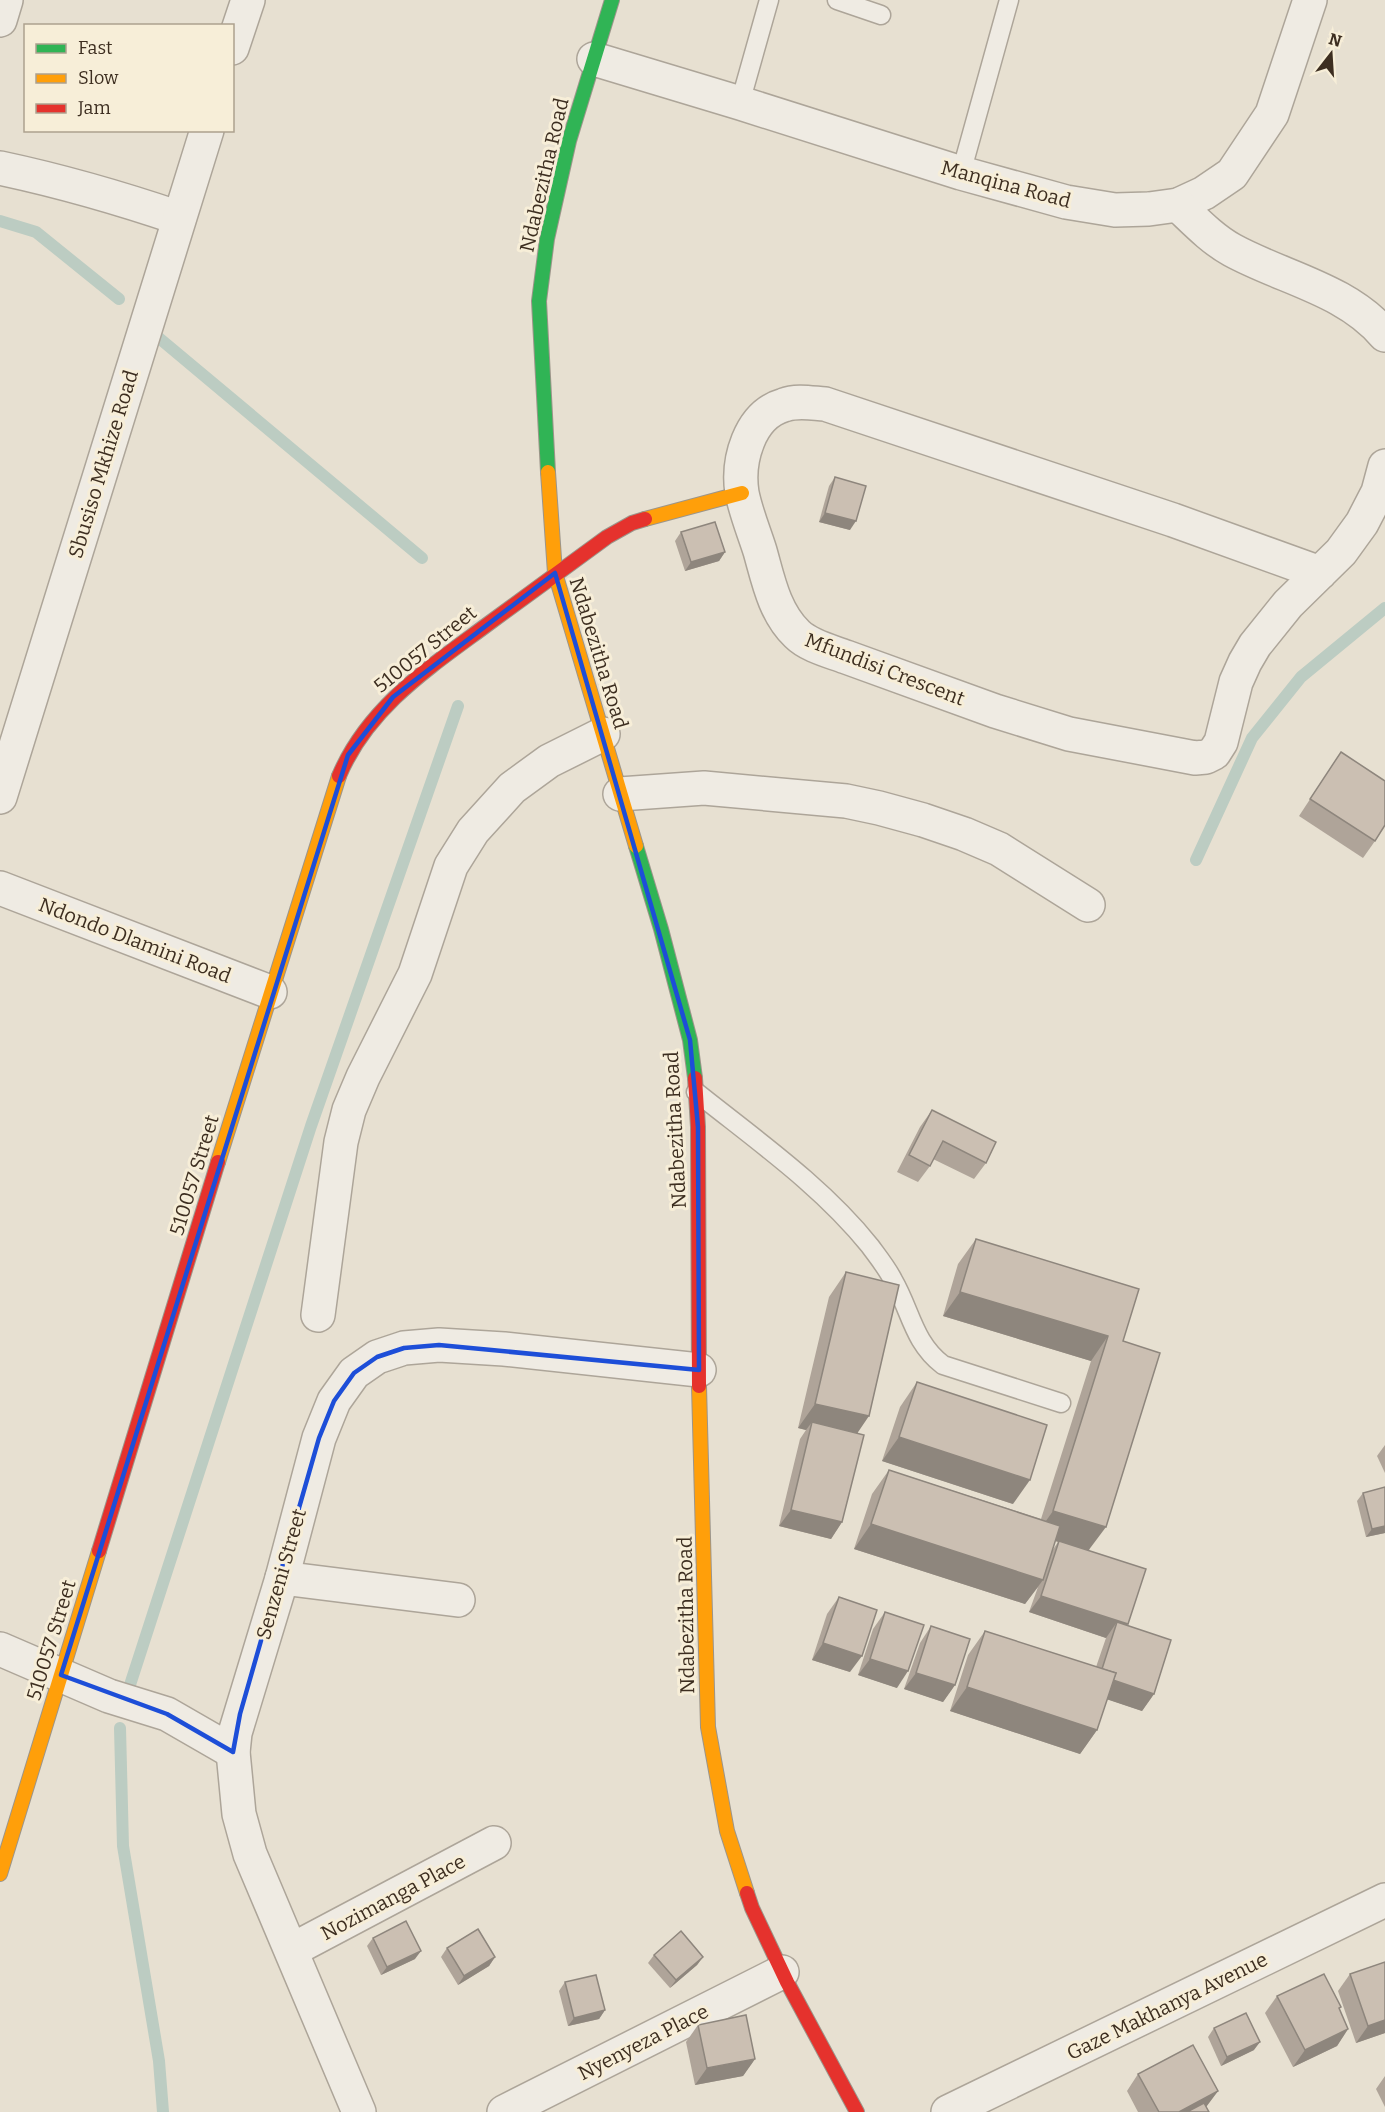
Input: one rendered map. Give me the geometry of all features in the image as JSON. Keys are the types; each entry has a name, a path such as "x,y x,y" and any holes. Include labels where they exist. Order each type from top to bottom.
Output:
{"street":[{"path":"0,20 6,0"},
{"path":"234,42 248,0"},
{"name":"Ndabezitha Road","path":"612,0 566,152 547,239 538,301 555,573 661,929 690,1040 698,1127 699,1370 708,1727 727,1831 752,1908 782,1972 857,2112"},
{"name":"Manqina Road","path":"594,59 961,173 1066,202 1115,210 1149,209 1178,205 1204,193 1232,174 1272,114 1311,0"},
{"name":"Sbusiso Mkhize Road","path":"0,797 206,132"},
{"path":"0,168 115,197 179,218"},
{"path":"1178,205 1201,227 1231,250 1337,297 1362,312 1385,335"},
{"name":"Mfundisi Crescent","path":"1320,573 1173,520 825,404 800,402 782,405 768,413 755,427 745,448 742,493 774,600 784,620 798,635 837,654 1047,728 1100,741 1196,758 1214,753 1221,742 1236,682 1255,645 1288,604 1320,573 1341,552 1362,523 1378,492 1385,466"},
{"name":"510057 Street","path":"0,1874 270,993 333,791 348,755 366,728 393,697 555,573 607,537 632,523 742,493"},
{"path":"318,1315 341,1142 349,1110 363,1077 415,974 451,866 473,831 512,788 549,761 603,734"},
{"path":"620,794 704,788 846,801 879,808 964,834 999,849 1088,905"},
{"name":"Ndondo Dlamini Road","path":"0,888 270,993"},
{"name":"Senzeni Street","path":"359,2112 250,1854 239,1814 233,1752 240,1714 282,1578 319,1438 334,1401 354,1373 377,1357 404,1348 439,1345 504,1349 699,1370"},
{"path":"282,1578 458,1600"},
{"path":"0,1649 109,1696 167,1714 233,1752"},
{"name":"Nozimanga Place","path":"292,1950 495,1843"},
{"name":"Gaze Makhanya Avenue","path":"948,2112 1385,1900"},
{"name":"Nyenyeza Place","path":"504,2112 782,1972"}],"lane":[{"path":"740,103 769,0"},
{"path":"837,0 881,15"},
{"path":"961,173 1009,0"},
{"path":"696,1092 767,1148 826,1199 869,1245 893,1280 921,1344 930,1355 943,1365 1061,1403"}],"highlighted area":[{"path":"555,573 690,1040 698,1127 699,1370 439,1345 404,1348 377,1357 354,1373 334,1401 319,1438 240,1714 233,1752 167,1714 61,1675 348,755 393,697"}],"building":[{"path":"835,477 866,486 856,521 825,513"},
{"path":"715,522 725,552 691,562 681,532"},
{"path":"1341,752 1385,781 1385,825 1375,841 1310,799"},
{"path":"932,1110 996,1142 986,1163 943,1141 930,1166 909,1155"},
{"path":"976,1239 1139,1289 1123,1341 1160,1353 1106,1527 1053,1511 1108,1336 960,1292"},
{"path":"846,1272 899,1285 869,1416 815,1404"},
{"path":"917,1382 1047,1425 1030,1480 899,1437"},
{"path":"812,1422 864,1435 842,1522 791,1510"},
{"path":"889,1470 1060,1526 1043,1580 871,1524"},
{"path":"1385,1487 1385,1526 1372,1529 1363,1493"},
{"path":"1059,1541 1146,1569 1128,1624 1041,1596"},
{"path":"839,1597 877,1610 862,1656 823,1643"},
{"path":"885,1612 924,1625 908,1671 870,1659"},
{"path":"1117,1622 1171,1640 1154,1694 1113,1680 1116,1673 1102,1669"},
{"path":"931,1626 970,1639 955,1685 916,1673"},
{"path":"985,1631 1116,1673 1097,1730 967,1687"},
{"path":"406,1921 421,1951 387,1967 373,1938"},
{"path":"478,1929 495,1957 464,1976 447,1948"},
{"path":"681,1931 703,1957 676,1980 654,1955"},
{"path":"1385,1962 1385,2020 1368,2026 1350,1974"},
{"path":"1324,1974 1341,2007 1339,2008 1348,2029 1305,2050 1277,1996"},
{"path":"596,1975 605,2010 574,2018 565,1982"},
{"path":"1246,2013 1260,2042 1227,2057 1214,2028"},
{"path":"746,2015 755,2059 707,2068 698,2025"},
{"path":"1193,2045 1218,2091 1179,2112 1159,2112 1138,2074"},
{"path":"1204,2103 1209,2112 1187,2112"}],"waterway":[{"path":"0,221 36,232 119,299"},
{"path":"159,338 422,558"},
{"path":"1196,860 1252,738 1301,677 1385,608"},
{"path":"129,1688 311,1126 458,706"},
{"path":"120,1728 123,1846 159,2061 163,2112"}],"traffic: fast":[{"path":"548,472 539,301 547,239 569,141 612,0"},
{"path":"636,846 661,929 690,1040 695,1078"}],"traffic: slow":[{"path":"548,472 555,573 636,846"},
{"path":"645,519 742,493"},
{"path":"218,1162 339,776"},
{"path":"699,1386 708,1727 727,1831 747,1893"},
{"path":"0,1874 99,1551"}],"traffic: jam":[{"path":"339,776 351,751 366,729 403,690 423,673 607,537 632,523 645,519"},
{"path":"695,1078 698,1127 699,1386"},
{"path":"99,1551 218,1162"},
{"path":"747,1893 787,1982 857,2112"}]}
